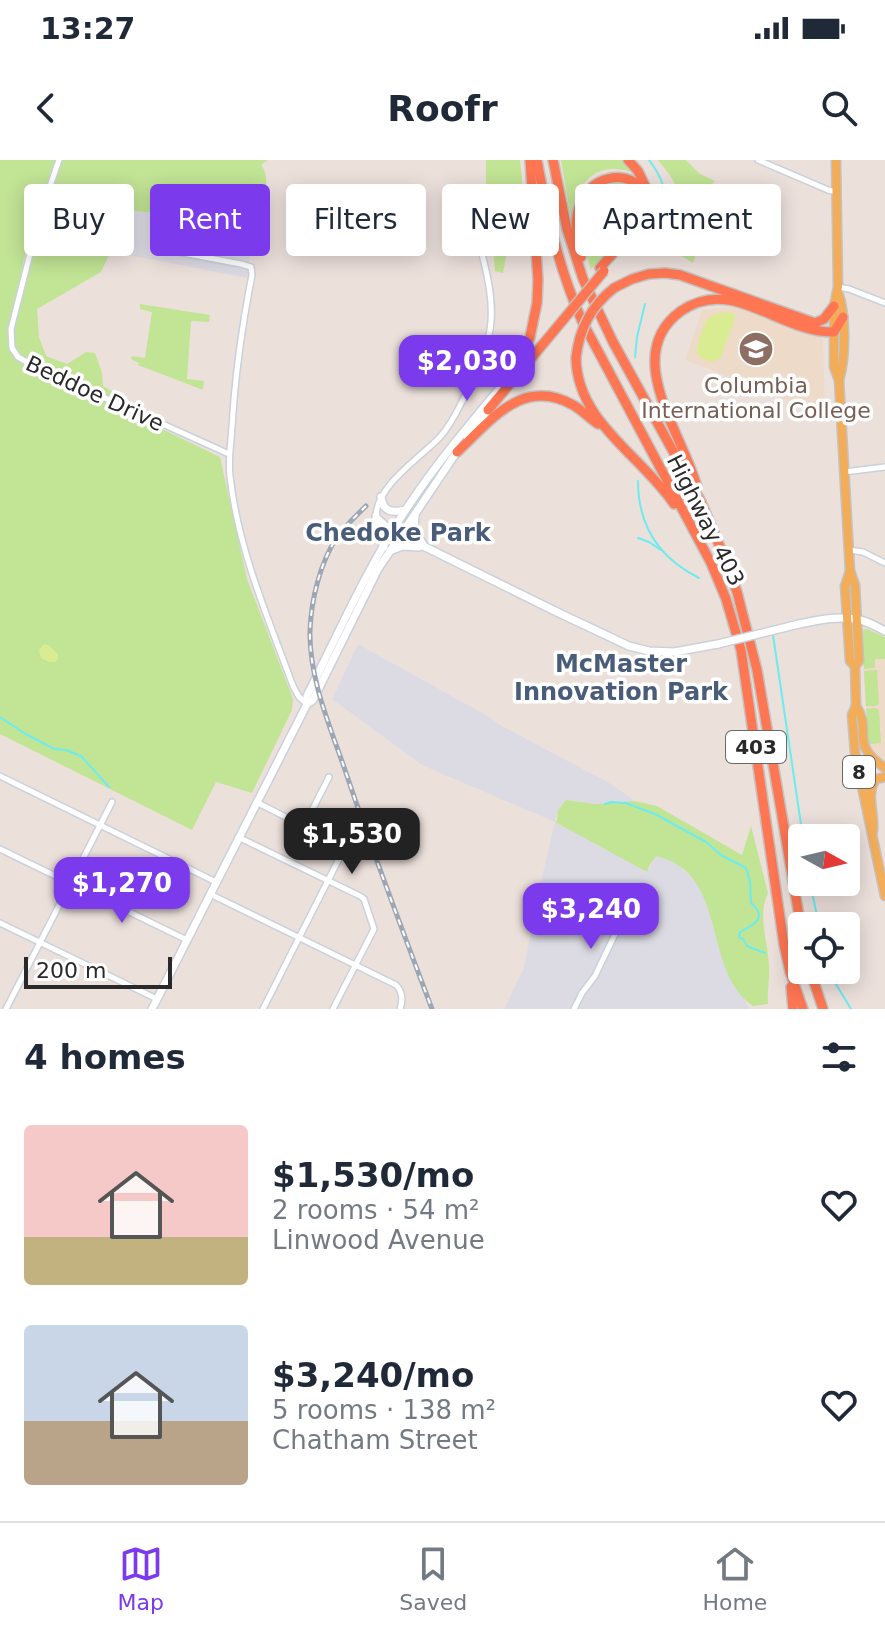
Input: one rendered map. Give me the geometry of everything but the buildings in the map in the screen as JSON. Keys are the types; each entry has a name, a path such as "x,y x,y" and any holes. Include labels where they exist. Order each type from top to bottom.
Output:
{"highway":[{"path":"516,369 530,337 537,303 530,160"},
{"name":"Highway 403","path":"537,160 557,255 576,308 694,529 726,599 741,650 788,963"},
{"name":"Highway 403","path":"553,160 567,229 590,296 701,502 743,611 753,650 798,912"},
{"path":"488,410 636,233 645,218 648,209 646,186 628,160"},
{"path":"602,270 641,214 643,196 637,181 625,171 604,170 585,184 576,205 575,219 582,261 613,342"},
{"path":"694,529 653,477 604,427 581,391 576,358 580,334 589,315 614,288 638,277 665,273 693,278 815,323 824,319 834,306"},
{"path":"701,502 655,375 655,354 671,319 688,307 719,299 740,303 825,332 834,332 843,317"},
{"path":"516,369 562,318"},
{"path":"457,452 504,408 528,397 545,396 562,400 604,427"},
{"path":"791,984 793,1009"},
{"name":"Highway 403","path":"794,984 803,1009"},
{"path":"815,984 823,1009"}],"main road":[{"name":"8","path":"836,160 838,289 834,306 834,367 839,380 850,571 845,586 852,619 850,661 855,666 856,706 852,715 855,753 885,896"},
{"name":"8","path":"838,289 843,306 843,367 839,380"},
{"path":"397,533 405,510 443,457 516,369"},
{"path":"152,1009 307,704 313,700 387,549 488,410"},
{"path":"381,497 388,511 395,513 405,510"},
{"path":"417,509 414,529 426,548"},
{"path":"376,516 378,532 387,549"},
{"path":"397,533 629,646 649,651 674,652 718,644 819,620 852,619 885,631"},
{"path":"387,549 403,546 426,548"},
{"path":"856,706 861,714 866,750 885,768"},
{"path":"872,838 875,820 870,788 876,779 885,777"}],"street":[{"name":"Beddoe Drive","path":"59,160 39,218 13,319 12,348 18,357 32,365 229,454"},
{"path":"758,160 837,192"},
{"path":"201,256 251,267 239,347 229,475 250,567 293,686 307,704"},
{"path":"397,533 376,516 381,497 448,427 476,373 488,341 492,315 490,285 483,256"},
{"path":"838,289 849,289 885,303"},
{"path":"843,472 885,467"},
{"path":"848,550 863,552 885,563"},
{"path":"0,776 216,882"},
{"path":"304,826 329,777"},
{"path":"6,1009 112,802"},
{"path":"256,802 345,847 263,1009"},
{"path":"238,837 362,897 374,929 333,1009"},
{"path":"0,849 187,940"},
{"path":"210,894 396,985 400,989 400,1009"},
{"path":"0,923 157,999"},
{"path":"574,1009 595,976 617,930 627,927"}],"shaded area":[{"path":"134,211 150,213 150,256 250,256 247,278 134,256"},
{"name":"Columbia International College","path":"733,306 823,339 825,408 812,410 685,360 702,310"},
{"path":"865,629 885,638 885,763 868,745 861,633"},
{"path":"358,644 611,784 635,801 595,804 567,800 558,810 555,822 422,765 332,699"},
{"path":"555,822 647,871 656,856 679,865 698,885 706,900 728,974 750,1009 504,1009 524,968"}],"green space":[{"path":"0,160 268,160 261,165 266,184 150,184 150,213 134,211 134,184 24,184 22,269 29,272 33,256 108,256 101,272 37,309 39,337 46,356 67,364 86,352 95,353 103,386 113,392 109,400 220,457 247,579 293,699 292,710 252,793 216,782 192,830 0,734"},
{"path":"486,160 520,160 522,184 486,183"},
{"path":"561,160 622,160 633,172 607,170 597,173 584,184 575,184 575,206 571,219"},
{"path":"658,160 686,160 700,174 715,181 712,184 675,184"},
{"path":"610,172 622,174 632,184 591,184"},
{"path":"494,256 506,256 503,273 495,271"},
{"path":"587,256 605,256 603,258 591,269"},
{"path":"682,256 695,256 693,263"},
{"path":"140,304 210,315 209,322 191,321 187,379 204,381 203,390 138,365 131,359 132,356 145,358 152,312 140,309"},
{"path":"729,312 735,318 721,357 713,362 702,358 697,349 707,321 714,315"},
{"path":"864,629 885,637 885,659 875,659 875,668 864,669"},
{"path":"44,644 58,654 55,662 41,658 39,650"},
{"path":"877,670 879,704 866,706 864,671"},
{"path":"866,709 879,710 881,743 869,744"},
{"path":"566,800 595,804 635,801 657,806 742,855 751,826 768,893 763,919 769,965 768,1004 753,1006 737,990 726,970 706,902 695,882 679,866 656,856 647,872 555,822 558,810"}],"waterway":[{"path":"649,160 662,184"},
{"path":"635,357 645,304"},
{"path":"638,481 642,512 654,539 673,561 699,578"},
{"path":"638,538 661,550"},
{"path":"773,635 801,824"},
{"path":"0,717 54,749 81,756 109,787"},
{"path":"605,804 626,803 655,814 746,868 751,903 759,917 740,932 739,937 747,946 765,953"},
{"path":"813,896 816,912"},
{"path":"836,984 851,1009"}],"railway":[{"path":"366,506 337,537 321,570 311,619 313,666 332,734 432,1009"}],"place":[{"name":"Columbia International College","path":"756,349"}],"district":[{"name":"Chedoke Park","path":"398,533"},
{"name":"McMaster Innovation Park","path":"621,678"}]}
